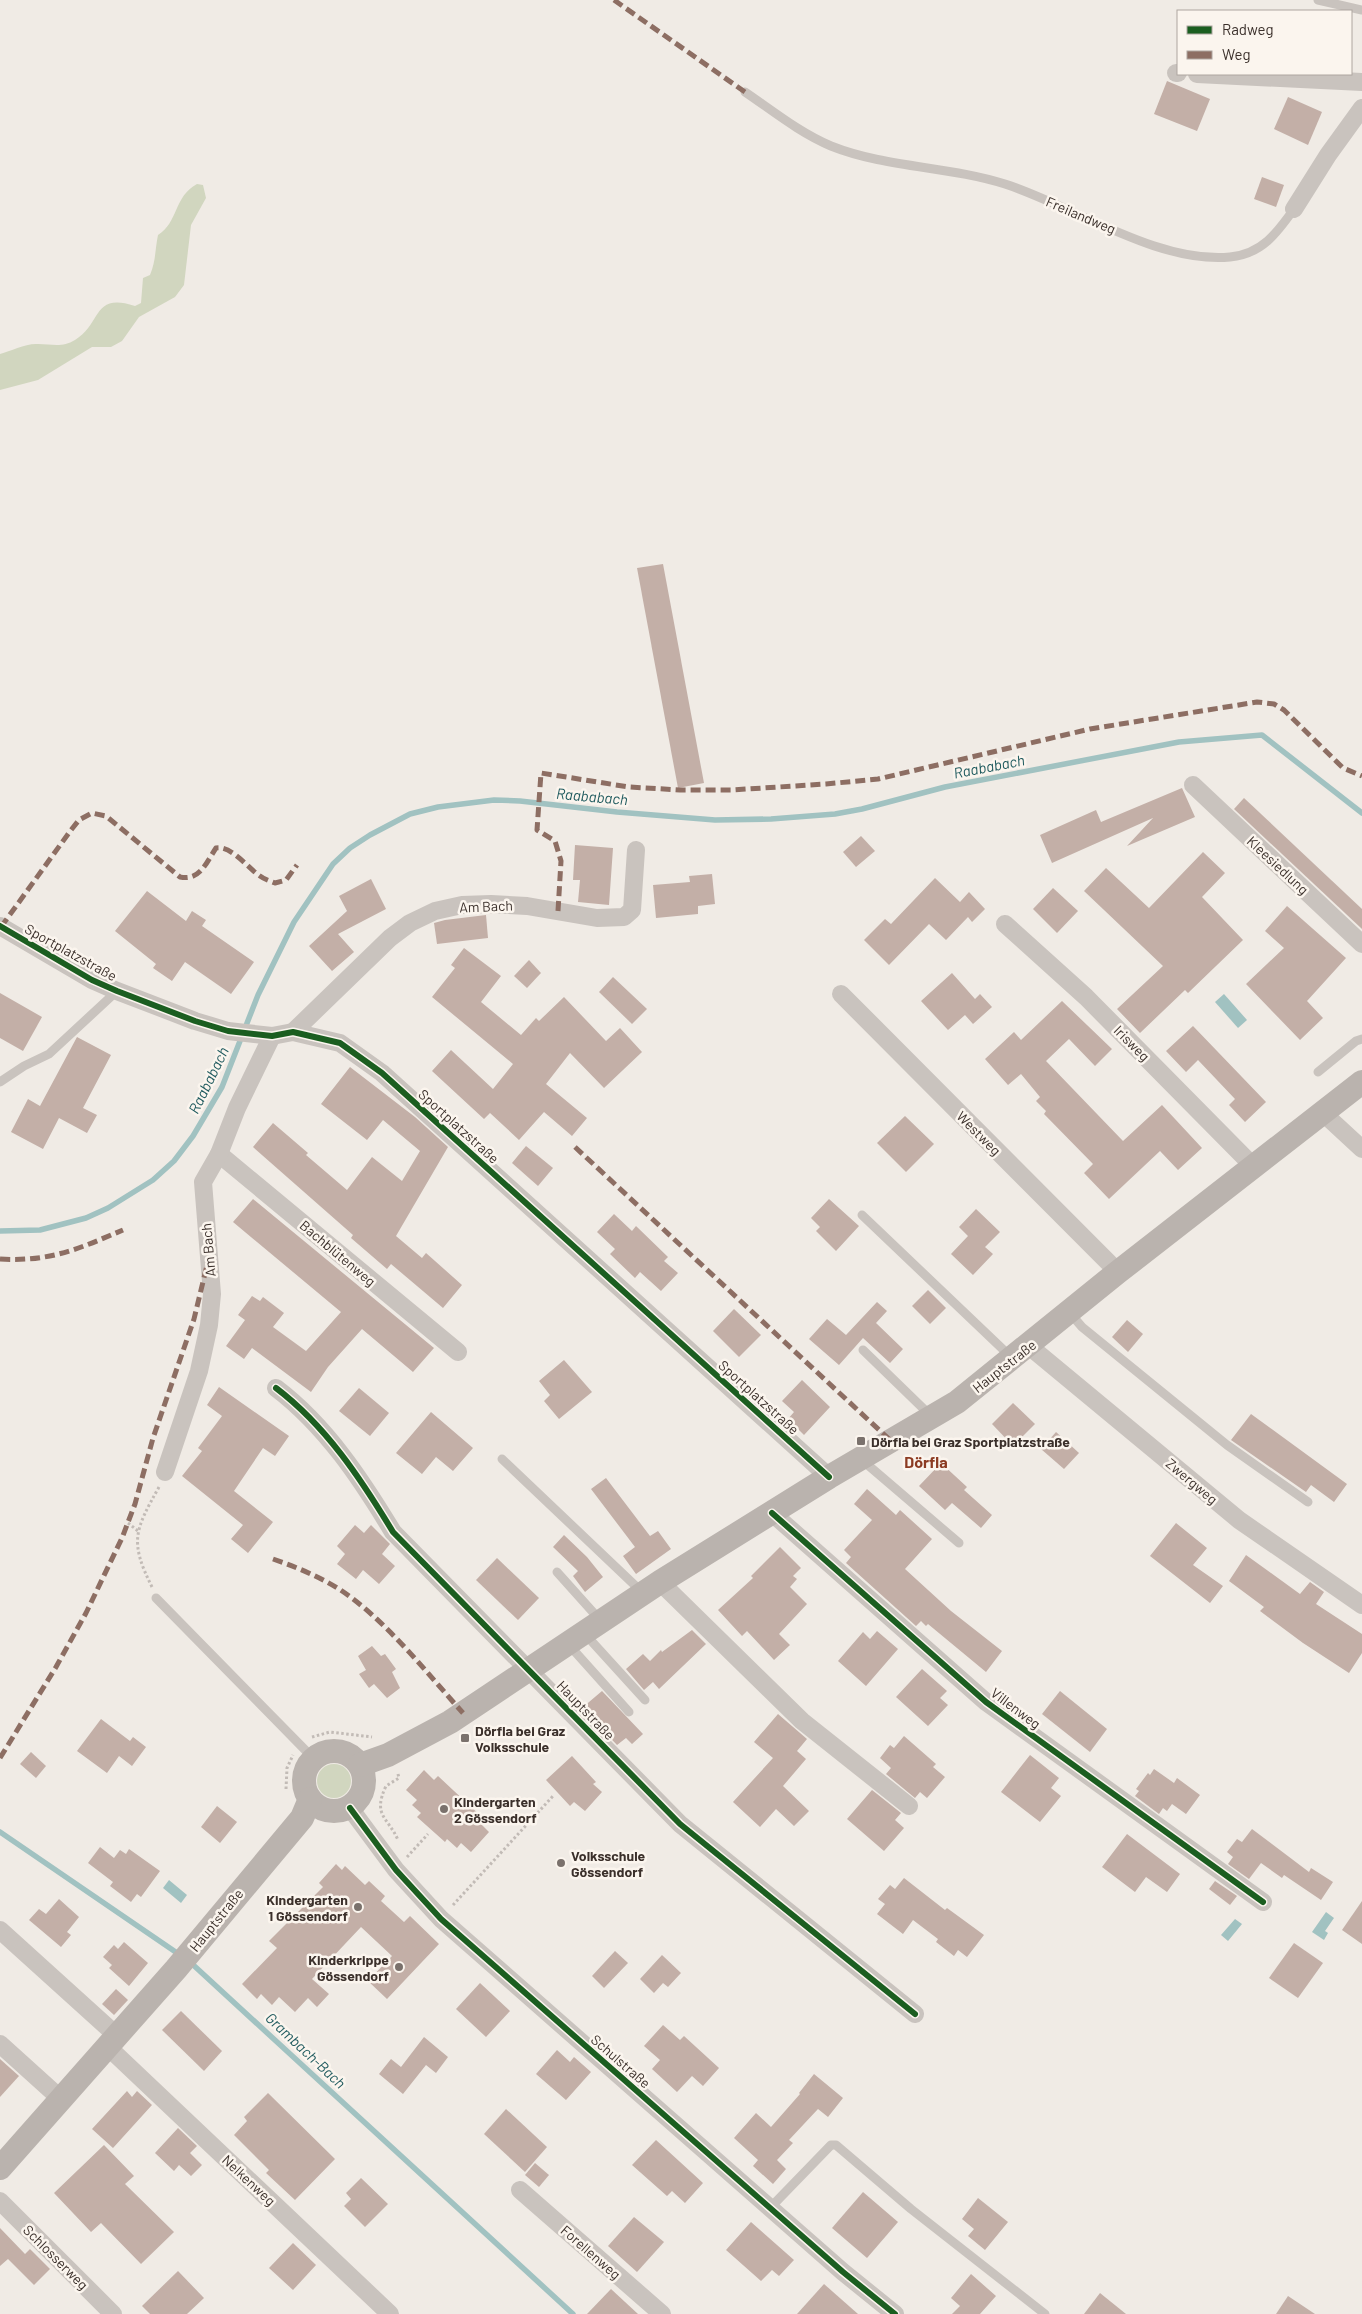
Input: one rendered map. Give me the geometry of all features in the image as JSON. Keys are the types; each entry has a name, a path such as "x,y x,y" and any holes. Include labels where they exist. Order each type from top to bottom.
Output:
{"main road":[{"name":"Hauptstraße","path":"360,1765 388,1756 450,1722 651,1587 772,1514 829,1477 957,1402 1118,1272 1362,1082"},
{"path":"338,1751 351,1756 360,1765 365,1780 363,1791 350,1808 332,1812 320,1808 310,1800 304,1779 308,1767 314,1759 328,1752 338,1751"},
{"name":"Hauptstraße","path":"0,2168 176,1969 302,1818 310,1800"}],"street":[{"path":"1218,75 1362,82"},
{"name":"Freilandweg","path":"1294,209 1328,155 1362,108"},
{"name":"Kleesiedlung","path":"1193,785 1362,944"},
{"name":"Am Bach","path":"293,1032 390,938 410,922 435,911 462,905 491,904 528,906 597,918 624,917 632,910 636,850"},
{"name":"Irisweg","path":"1004,924 1086,997 1254,1167"},
{"name":"Sportplatzstraße","path":"0,926 92,980 195,1021 228,1031 254,1035 272,1036 293,1032 340,1043 382,1072 829,1477"},
{"name":"Westweg","path":"841,994 1118,1272"},
{"name":"Am Bach","path":"165,1472 199,1372 209,1326 212,1294 203,1182 218,1154 237,1108 272,1036"},
{"path":"1322,1112 1362,1150"},
{"name":"Bachblütenweg","path":"218,1154 458,1352"},
{"name":"Zwergweg","path":"1021,1352 1239,1520 1362,1605"},
{"name":"Hauptstraße","path":"276,1388 302,1408 362,1480 393,1532 680,1824 915,2014"},
{"name":"Villenweg","path":"772,1514 986,1702 1262,1902"},
{"path":"651,1587 802,1721 909,1806"},
{"name":"Schulstraße","path":"350,1808 396,1870 441,1918 843,2272 895,2314"},
{"path":"0,1930 112,2041"},
{"name":"Nelkenweg","path":"112,2041 390,2314"},
{"path":"0,2044 62,2100"},
{"name":"Forellenweg","path":"520,2190 662,2314"},
{"name":"Schlosserweg","path":"0,2201 112,2314"}],"lane":[{"path":"1318,0 1362,10"},
{"name":"Freilandweg","path":"744,92 800,130 833,146 855,154 948,170 1006,184 1170,250 1215,258 1232,257 1248,252 1274,237 1294,209"},
{"path":"0,1082 24,1066 49,1054 117,991"},
{"path":"1318,1072 1356,1041 1362,1039"},
{"path":"862,1215 1021,1352"},
{"path":"1069,1313 1082,1327 1227,1445 1308,1502"},
{"path":"863,1350 932,1417"},
{"path":"861,1458 959,1543"},
{"path":"502,1459 651,1587"},
{"path":"557,1572 584,1632 629,1712"},
{"path":"156,1598 314,1759"},
{"path":"584,1632 645,1700"},
{"path":"770,2208 831,2145 836,2145 911,2209 1045,2314"}],"path":[{"path":"156,1598 141,1566 138,1552 138,1531 143,1515 165,1472"},
{"path":"128,1523 138,1531"},
{"path":"441,1918 553,1796"},
{"path":"405,1860 428,1834"}],"green space":[{"path":"197,184 203,185 206,198 191,225 184,285 175,297 139,317 122,341 111,347 92,347 38,380 0,390 0,354 29,345 61,345 70,342 84,333 104,306 111,303 121,303 135,306 141,303 143,278 150,275 152,270 158,235 169,224 184,195"},
{"path":"334,1764 341,1765 346,1769 350,1774 350,1788 346,1793 341,1797 334,1798 327,1797 322,1793 318,1788 317,1781 318,1774 322,1769 327,1765"}],"water":[{"path":"1224,994 1247,1020 1238,1028 1215,1002"},
{"path":"169,1880 187,1895 181,1903 163,1888"},
{"path":"1326,1912 1334,1918 1325,1931 1328,1933 1324,1940 1312,1932"},
{"path":"1235,1919 1242,1924 1228,1941 1221,1935"}],"building":[{"path":"1167,81 1210,99 1197,131 1154,114"},
{"path":"1288,97 1322,112 1308,145 1274,129"},
{"path":"1262,177 1284,185 1276,207 1254,199"},
{"path":"663,564 704,783 678,788 637,568"},
{"path":"1182,788 1195,817 1127,846 1153,818 1052,863 1040,835 1096,810 1101,822"},
{"path":"1244,798 1362,909 1362,929 1234,809"},
{"path":"861,836 875,851 856,867 843,852"},
{"path":"575,845 613,848 609,905 578,902 580,880 573,880"},
{"path":"1203,852 1225,873 1202,897 1243,940 1188,993 1185,990 1140,1033 1117,1009 1163,966 1084,891 1106,868 1149,908"},
{"path":"712,874 715,904 698,906 698,914 656,918 653,885 690,882 689,876"},
{"path":"935,878 960,902 969,892 985,909 972,922 968,917 946,940 929,924 889,965 864,940 885,919 891,924"},
{"path":"371,879 386,909 338,934 354,952 332,971 309,946 347,911 339,896"},
{"path":"1053,888 1078,911 1057,933 1033,909"},
{"path":"147,891 186,921 192,911 206,920 202,926 254,962 231,994 185,962 172,981 153,968 156,964 115,931"},
{"path":"1287,906 1346,958 1307,1001 1323,1018 1300,1040 1246,984 1284,948 1265,931"},
{"path":"486,915 488,938 437,944 434,923"},
{"path":"464,948 501,976 481,1002 521,1035 536,1018 539,1021 564,997 606,1041 620,1028 642,1052 604,1088 570,1053 546,1084 587,1118 572,1136 544,1112 519,1140 490,1113 484,1119 432,1071 451,1050 493,1089 513,1064 432,997 455,968 451,965"},
{"path":"529,960 541,973 527,988 514,976"},
{"path":"952,973 975,999 980,994 992,1007 973,1024 965,1015 948,1030 921,1001"},
{"path":"613,977 647,1009 632,1024 599,992"},
{"path":"0,993 42,1017 23,1051 0,1038"},
{"path":"1062,1001 1112,1049 1095,1066 1069,1039 1046,1061 1123,1141 1162,1105 1202,1148 1178,1170 1160,1151 1109,1199 1084,1173 1093,1164 1044,1114 1046,1111 1036,1101 1040,1097 1021,1074 1008,1085 985,1059 1014,1032 1021,1040"},
{"path":"1193,1026 1266,1102 1245,1122 1229,1105 1235,1099 1198,1060 1186,1072 1166,1051"},
{"path":"77,1037 111,1055 83,1108 97,1115 87,1133 59,1118 43,1149 11,1132 28,1099 40,1106"},
{"path":"350,1067 415,1117 448,1147 396,1236 422,1258 426,1253 462,1285 443,1308 391,1264 387,1269 351,1238 353,1235 253,1147 273,1123 308,1153 306,1155 347,1190 372,1157 402,1181 420,1151 383,1120 367,1140 321,1104"},
{"path":"905,1116 934,1144 906,1172 877,1143"},
{"path":"526,1146 553,1168 538,1186 512,1163"},
{"path":"253,1199 434,1348 413,1372 362,1329 328,1367 311,1392 252,1348 244,1359 226,1346 245,1320 238,1315 252,1296 260,1301 263,1297 284,1313 273,1327 306,1351 341,1312 233,1222"},
{"path":"829,1199 859,1226 836,1251 816,1231 820,1227 811,1218"},
{"path":"976,1209 1000,1232 985,1247 993,1254 973,1275 951,1254 968,1236 959,1227"},
{"path":"614,1214 632,1231 636,1226 668,1257 664,1261 678,1273 661,1291 640,1272 635,1278 610,1254 615,1249 597,1232"},
{"path":"928,1290 946,1308 930,1324 912,1306"},
{"path":"877,1302 887,1311 876,1323 903,1349 890,1363 863,1338 839,1365 809,1339 827,1319 846,1335"},
{"path":"734,1309 761,1335 739,1357 713,1331"},
{"path":"1127,1320 1143,1334 1128,1352 1112,1337"},
{"path":"564,1360 592,1392 559,1419 544,1401 550,1395 539,1381"},
{"path":"802,1380 830,1407 804,1435 788,1419 794,1412 782,1401"},
{"path":"219,1387 289,1436 275,1456 263,1448 234,1491 273,1522 248,1553 231,1539 243,1525 182,1476 202,1451 198,1448 222,1416 207,1405"},
{"path":"359,1388 389,1413 370,1436 339,1411"},
{"path":"1013,1403 1035,1424 1013,1446 992,1424"},
{"path":"431,1412 473,1448 453,1471 436,1457 422,1474 396,1453"},
{"path":"1251,1414 1347,1484 1334,1502 1311,1485 1306,1492 1231,1440"},
{"path":"1056,1432 1079,1453 1064,1469 1041,1449"},
{"path":"941,1463 967,1487 964,1490 992,1515 981,1528 952,1503 945,1510 919,1486"},
{"path":"606,1478 650,1536 658,1531 671,1549 636,1574 623,1556 635,1547 591,1489"},
{"path":"867,1489 896,1515 900,1510 932,1539 905,1569 951,1611 1002,1651 986,1672 928,1624 926,1626 921,1621 916,1626 846,1563 851,1557 844,1550 872,1520 854,1504"},
{"path":"1176,1523 1207,1548 1193,1565 1223,1586 1210,1603 1150,1556"},
{"path":"355,1525 364,1533 371,1525 390,1544 382,1554 395,1566 379,1584 363,1570 356,1579 337,1564 345,1554 337,1546"},
{"path":"564,1535 587,1557 603,1577 585,1592 573,1576 578,1571 553,1547"},
{"path":"780,1547 801,1568 793,1576 797,1579 790,1587 807,1604 779,1634 790,1645 774,1660 747,1631 742,1636 718,1610 753,1578 751,1576"},
{"path":"1246,1555 1300,1594 1310,1582 1324,1592 1316,1604 1362,1634 1362,1653 1349,1673 1303,1643 1260,1611 1264,1607 1229,1581"},
{"path":"497,1558 539,1598 518,1620 476,1580"},
{"path":"692,1630 706,1644 659,1689 653,1682 644,1690 626,1669 643,1654 650,1661 661,1650 662,1652"},
{"path":"877,1631 898,1649 866,1686 838,1661 863,1632 870,1639"},
{"path":"372,1646 381,1656 385,1654 396,1669 392,1672 400,1688 387,1698 374,1684 369,1688 359,1674 366,1670 358,1656"},
{"path":"922,1669 947,1691 940,1698 948,1705 928,1726 896,1697"},
{"path":"602,1691 643,1734 632,1744 626,1738 617,1745 582,1708"},
{"path":"1060,1691 1107,1729 1090,1752 1042,1714"},
{"path":"778,1714 807,1739 797,1751 806,1759 783,1786 809,1811 794,1826 776,1809 760,1827 733,1802 773,1758 754,1742"},
{"path":"101,1719 130,1741 133,1737 146,1747 132,1766 119,1756 107,1773 77,1751"},
{"path":"904,1736 936,1764 933,1767 945,1777 927,1798 920,1792 915,1798 886,1774 891,1768 880,1758 890,1745 894,1748"},
{"path":"31,1752 46,1766 36,1778 20,1764"},
{"path":"1030,1755 1059,1778 1051,1788 1061,1796 1040,1822 1001,1792"},
{"path":"572,1756 596,1782 593,1784 602,1792 585,1811 574,1802 570,1806 546,1780"},
{"path":"1154,1769 1174,1783 1177,1778 1200,1795 1186,1814 1172,1804 1167,1811 1163,1808 1159,1814 1135,1796 1139,1791 1136,1789 1148,1773 1150,1775"},
{"name":"Kindergarten 2 Gössendorf","path":"424,1770 434,1780 438,1776 484,1819 480,1823 489,1832 471,1852 461,1843 457,1848 447,1839 445,1842 417,1817 421,1813 412,1805 417,1800 406,1790"},
{"path":"872,1790 901,1813 895,1820 904,1828 884,1851 847,1819"},
{"path":"217,1806 237,1822 220,1843 201,1827"},
{"path":"1252,1829 1309,1872 1311,1868 1333,1882 1321,1900 1284,1875 1282,1878 1261,1863 1249,1879 1228,1864 1233,1857 1227,1852 1237,1839 1242,1842"},
{"path":"1127,1834 1180,1874 1167,1892 1146,1877 1135,1892 1102,1867"},
{"path":"100,1847 114,1858 120,1850 126,1854 129,1849 160,1871 141,1897 137,1894 131,1902 110,1886 113,1882 88,1863"},
{"path":"336,1864 342,1870 345,1866 365,1885 369,1881 385,1896 381,1901 404,1922 410,1916 439,1944 387,1999 368,1981 392,1956 361,1927 312,1979 329,1994 317,2007 308,1998 295,2012 279,1997 272,2005 261,1994 257,1999 242,1984 277,1948 269,1941 323,1887 319,1883"},
{"path":"904,1878 945,1910 947,1908 984,1935 967,1957 958,1950 954,1956 936,1942 938,1939 913,1920 903,1934 877,1914 885,1904 878,1899 890,1885 895,1889"},
{"path":"1215,1881 1237,1896 1230,1905 1209,1889"},
{"path":"59,1899 79,1917 67,1932 71,1935 61,1947 29,1920 39,1909 46,1914"},
{"path":"1362,1901 1362,1944 1342,1930"},
{"path":"124,1942 148,1963 129,1986 109,1968 112,1965 103,1957 114,1945 118,1949"},
{"path":"1294,1943 1323,1963 1298,1998 1269,1978"},
{"path":"615,1951 628,1963 604,1988 592,1976"},
{"path":"662,1955 681,1973 668,1987 663,1983 654,1993 640,1979"},
{"path":"480,1983 510,2011 486,2037 456,2009"},
{"path":"116,1989 128,2000 114,2015 102,2004"},
{"path":"181,2011 222,2051 204,2071 162,2030"},
{"path":"663,2025 680,2040 684,2036 719,2068 703,2086 692,2076 677,2092 652,2069 660,2060 644,2046"},
{"path":"424,2037 448,2057 436,2073 426,2065 403,2094 379,2074 391,2059 401,2067"},
{"path":"557,2050 570,2062 574,2057 591,2072 566,2100 536,2074"},
{"path":"0,2059 19,2076 0,2097"},
{"path":"814,2074 843,2098 828,2117 818,2109 789,2140 793,2143 777,2160 786,2169 773,2184 753,2166 758,2160 734,2138 756,2113 771,2127 800,2094"},
{"path":"127,2091 132,2097 137,2091 152,2105 113,2148 92,2129"},
{"path":"268,2093 335,2159 295,2200 266,2173 269,2170 234,2135 247,2121 244,2117"},
{"path":"506,2109 547,2147 525,2172 484,2134"},
{"path":"178,2128 197,2146 190,2153 202,2165 191,2176 179,2165 174,2171 155,2153"},
{"path":"656,2140 703,2183 685,2203 672,2191 667,2196 632,2165"},
{"path":"104,2145 134,2176 125,2184 174,2232 141,2264 101,2223 91,2232 54,2193"},
{"path":"535,2163 549,2175 539,2187 525,2175"},
{"path":"361,2178 388,2204 365,2227 344,2206 351,2199 346,2193"},
{"path":"863,2192 898,2222 867,2258 832,2228"},
{"path":"978,2198 1008,2222 985,2250 968,2236 974,2229 962,2219"},
{"path":"634,2217 664,2242 637,2272 608,2246"},
{"path":"751,2222 794,2260 779,2276 772,2270 761,2281 726,2250"},
{"path":"0,2228 25,2254 30,2249 50,2269 34,2285 8,2259 0,2266"},
{"path":"293,2243 316,2265 293,2290 269,2268"},
{"path":"178,2271 204,2298 187,2314 150,2314 142,2306"},
{"path":"971,2274 996,2296 980,2314 952,2314 960,2306 951,2298"},
{"path":"824,2284 858,2314 797,2314"},
{"path":"611,2289 638,2314 587,2314"},
{"path":"1100,2293 1126,2314 1084,2314"},
{"path":"1288,2296 1315,2314 1276,2314"}],"waterway":[{"name":"Raababach","path":"0,1231 40,1230 86,1218 108,1208 153,1180 174,1161 193,1136 222,1087 258,995 294,922 333,864 350,848 370,835 410,814 438,807 494,800 715,820 771,819 835,814 862,809 945,787 1179,742 1262,735 1362,813"},
{"name":"Grambach-Bach","path":"0,1832 180,1955"},
{"name":"Grambach-Bach","path":"190,1962 573,2314"}],"marked path":[{"path":"614,0 745,92"},
{"path":"558,911 561,861 555,841 537,830 541,773 629,787 680,790 731,790 878,779 1090,729 1257,702 1274,704 1284,710 1343,768 1362,776"},
{"path":"1,927 71,830 79,820 92,813 106,816 180,877 187,878 198,874 216,848 228,850 260,876 275,883 286,880 297,865"},
{"path":"575,1147 891,1441"},
{"path":"0,1259 34,1258 63,1253 123,1230"},
{"path":"0,1758 56,1667 86,1613 122,1538 135,1504 153,1438 194,1319 209,1257"},
{"path":"273,1559 323,1580 356,1601 389,1631 463,1713"}],"cycle path":[{"path":"0,926 92,980 195,1021 228,1031 272,1036 293,1032 340,1043 382,1073 829,1477"},
{"path":"276,1388 327,1436 355,1473 393,1532 680,1824 915,2014"},
{"path":"772,1513 986,1702 1263,1902"},
{"path":"350,1808 396,1870 441,1919 843,2272 895,2314"}],"place":[{"name":"Dörfla bei Graz Sportplatzstraße","path":"861,1441"},
{"name":"Dörfla bei Graz Volksschule","path":"465,1738"},
{"name":"Kindergarten 2 Gössendorf","path":"444,1809"},
{"name":"Volksschule Gössendorf","path":"561,1863"},
{"name":"Kindergarten 1 Gössendorf","path":"358,1907"},
{"name":"Kinderkrippe Gössendorf","path":"399,1967"}],"district":[{"name":"Dörfla","path":"926,1461"}]}
